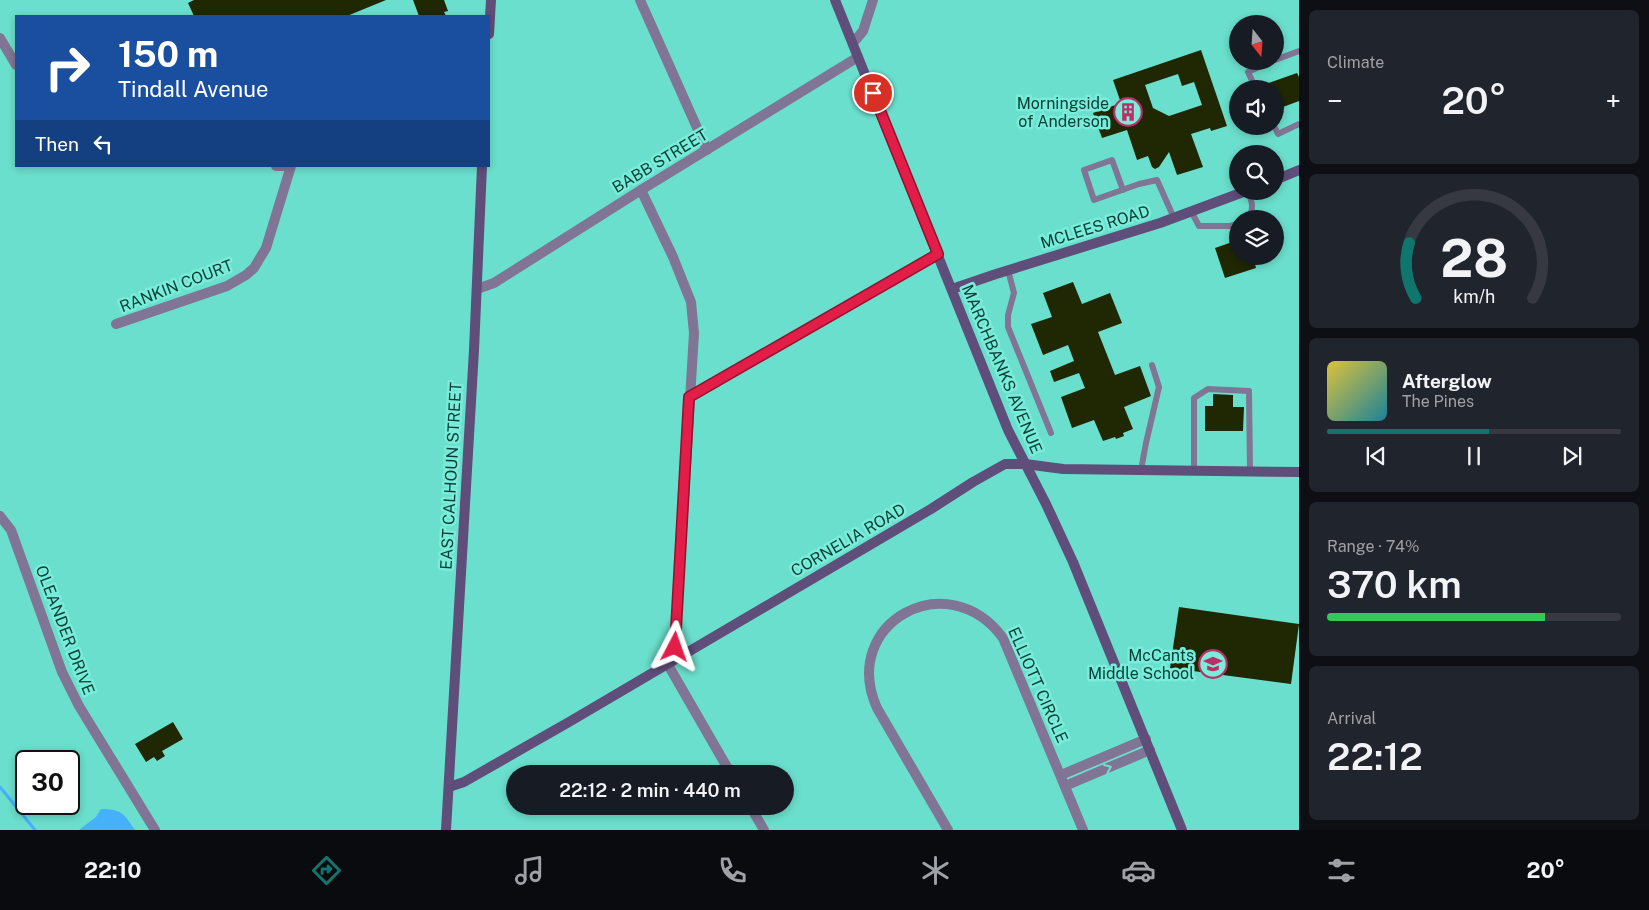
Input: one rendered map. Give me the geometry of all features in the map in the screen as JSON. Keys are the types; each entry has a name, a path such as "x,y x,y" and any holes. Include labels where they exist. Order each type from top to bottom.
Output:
{"street":[{"path":"490,17 491,0"},
{"path":"640,0 707,150"},
{"name":"MARCHBANKS AVENUE","path":"835,0 1008,430 1073,562 1182,830"},
{"path":"853,43 863,32 873,0"},
{"path":"0,38 15,63"},
{"name":"BABB STREET","path":"477,289 494,283 858,57"},
{"name":"RANKIN COURT","path":"116,324 227,286 246,275 261,259 266,248 291,167"},
{"name":"EAST CALHOUN STREET","path":"446,830 477,289 482,167"},
{"path":"1284,176 1299,170"},
{"path":"641,190 673,257 691,302 694,333 675,647 679,656"},
{"name":"MCLEES ROAD","path":"952,289 1174,218 1229,197"},
{"path":"689,397 938,254"},
{"name":"CORNELIA ROAD","path":"449,787 464,782 569,722 1005,464 1025,464 1063,470 1299,472"},
{"name":"OLEANDER DRIVE","path":"0,516 11,530 62,672 79,706 155,830"},
{"name":"ELLIOTT CIRCLE","path":"948,830 877,708 871,694 869,668 871,653 894,620 910,610 941,603 953,604 977,612 996,628 1009,649 1012,661 1083,830"},
{"path":"667,663 724,765"},
{"path":"1061,775 1146,739"},
{"path":"1066,786 1150,750"},
{"path":"755,815 764,830"}],"lane":[{"path":"1284,57 1299,51"},
{"path":"1252,80 1248,72 1253,70"},
{"path":"1284,131 1299,124"},
{"path":"1123,190 1112,160 1084,170 1094,200 1157,180 1174,218"},
{"path":"1191,211 1198,226 1229,226"},
{"path":"1008,270 1014,293 1008,315 1008,327 1051,433"},
{"path":"1142,470 1159,387 1152,365"},
{"path":"1194,470 1194,398 1208,389 1249,390 1250,471"}],"water":[{"path":"101,809 118,811 135,830 79,830 96,817"}],"building":[{"path":"194,0 386,0 349,15 194,15 188,3"},
{"path":"413,0 444,0 448,11 444,12 446,15 419,15"},
{"name":"Morningside of Anderson","path":"1201,50 1227,126 1211,131 1210,128 1191,134 1203,167 1177,175 1169,152 1159,167 1155,169 1152,167 1148,156 1137,160 1127,130 1102,138 1093,113 1121,103 1113,80","holes":["1178,74 1182,86 1194,82 1202,105 1169,116 1153,108 1145,85"]},
{"path":"1297,73 1299,77 1299,101 1284,107 1284,80 1277,80"},
{"path":"1229,243 1229,265 1255,265 1256,268 1225,278 1215,248"},
{"path":"1073,282 1082,304 1110,293 1122,323 1098,332 1115,375 1140,366 1151,396 1124,407 1133,429 1123,433 1124,436 1116,439 1115,437 1103,441 1094,420 1072,428 1061,397 1085,388 1079,373 1054,382 1050,371 1074,361 1068,345 1043,355 1031,324 1052,317 1043,293"},
{"path":"1213,394 1233,395 1233,407 1244,407 1243,431 1205,431 1205,406 1213,406"},
{"path":"1179,607 1299,624 1291,684 1170,668"},
{"path":"173,722 183,739 162,751 165,756 157,761 154,757 146,762 135,744"}],"waterway":[{"path":"0,787 35,830"}],"place":[{"name":"Morningside of Anderson","path":"1128,112"},
{"name":"McCants Middle School","path":"1213,664"}],"route":[{"path":"675,647 689,397 938,254 873,93"}]}
